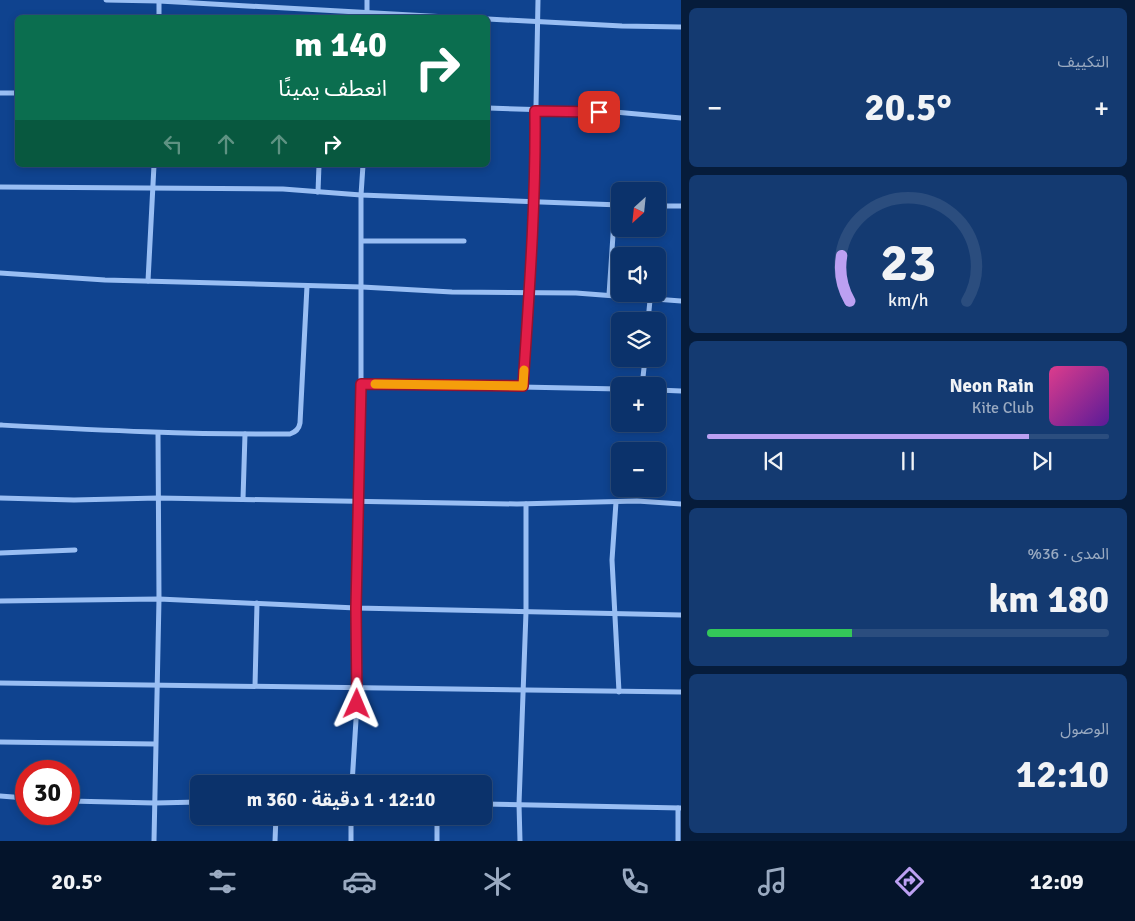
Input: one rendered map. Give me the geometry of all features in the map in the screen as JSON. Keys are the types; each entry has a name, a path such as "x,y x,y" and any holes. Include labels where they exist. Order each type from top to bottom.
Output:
{"street":[{"path":"106,0 159,0 322,9 367,15 368,0"},
{"path":"159,0 159,15"},
{"path":"523,386 533,203 538,0"},
{"path":"490,18 622,26 681,27"},
{"path":"0,93 15,93"},
{"path":"490,108 615,112 681,118"},
{"path":"148,281 154,167"},
{"path":"318,192 319,167"},
{"path":"353,775 358,688 356,608 361,384 361,195 363,167"},
{"path":"0,187 283,189 361,195 611,205"},
{"path":"666,206 681,206"},
{"path":"0,273 105,280 362,287 452,292 576,292 609,295 615,238"},
{"path":"362,241 464,242"},
{"path":"0,424 158,433 290,434 296,431 299,426 307,286"},
{"path":"666,301 681,301"},
{"path":"361,384 611,389"},
{"path":"666,390 681,391"},
{"path":"154,841 159,599 158,433"},
{"path":"242,499 245,434"},
{"path":"0,498 681,504"},
{"path":"616,502 612,560 619,692"},
{"path":"520,841 518,804 526,612 526,504"},
{"path":"0,553 75,550"},
{"path":"0,601 159,599 356,608 681,615"},
{"path":"255,686 257,603"},
{"path":"0,683 681,692"},
{"path":"0,742 155,744"},
{"path":"0,796 15,797"},
{"path":"80,801 190,802"},
{"path":"492,804 680,808 678,841"},
{"path":"275,841 276,825"},
{"path":"351,825 351,841"},
{"path":"437,825 437,841"}],"slow traffic":[{"path":"375,384 523,386 524,370"}],"route":[{"path":"357,704 356,608 361,384 523,386 531,255 535,111 599,112"}]}
